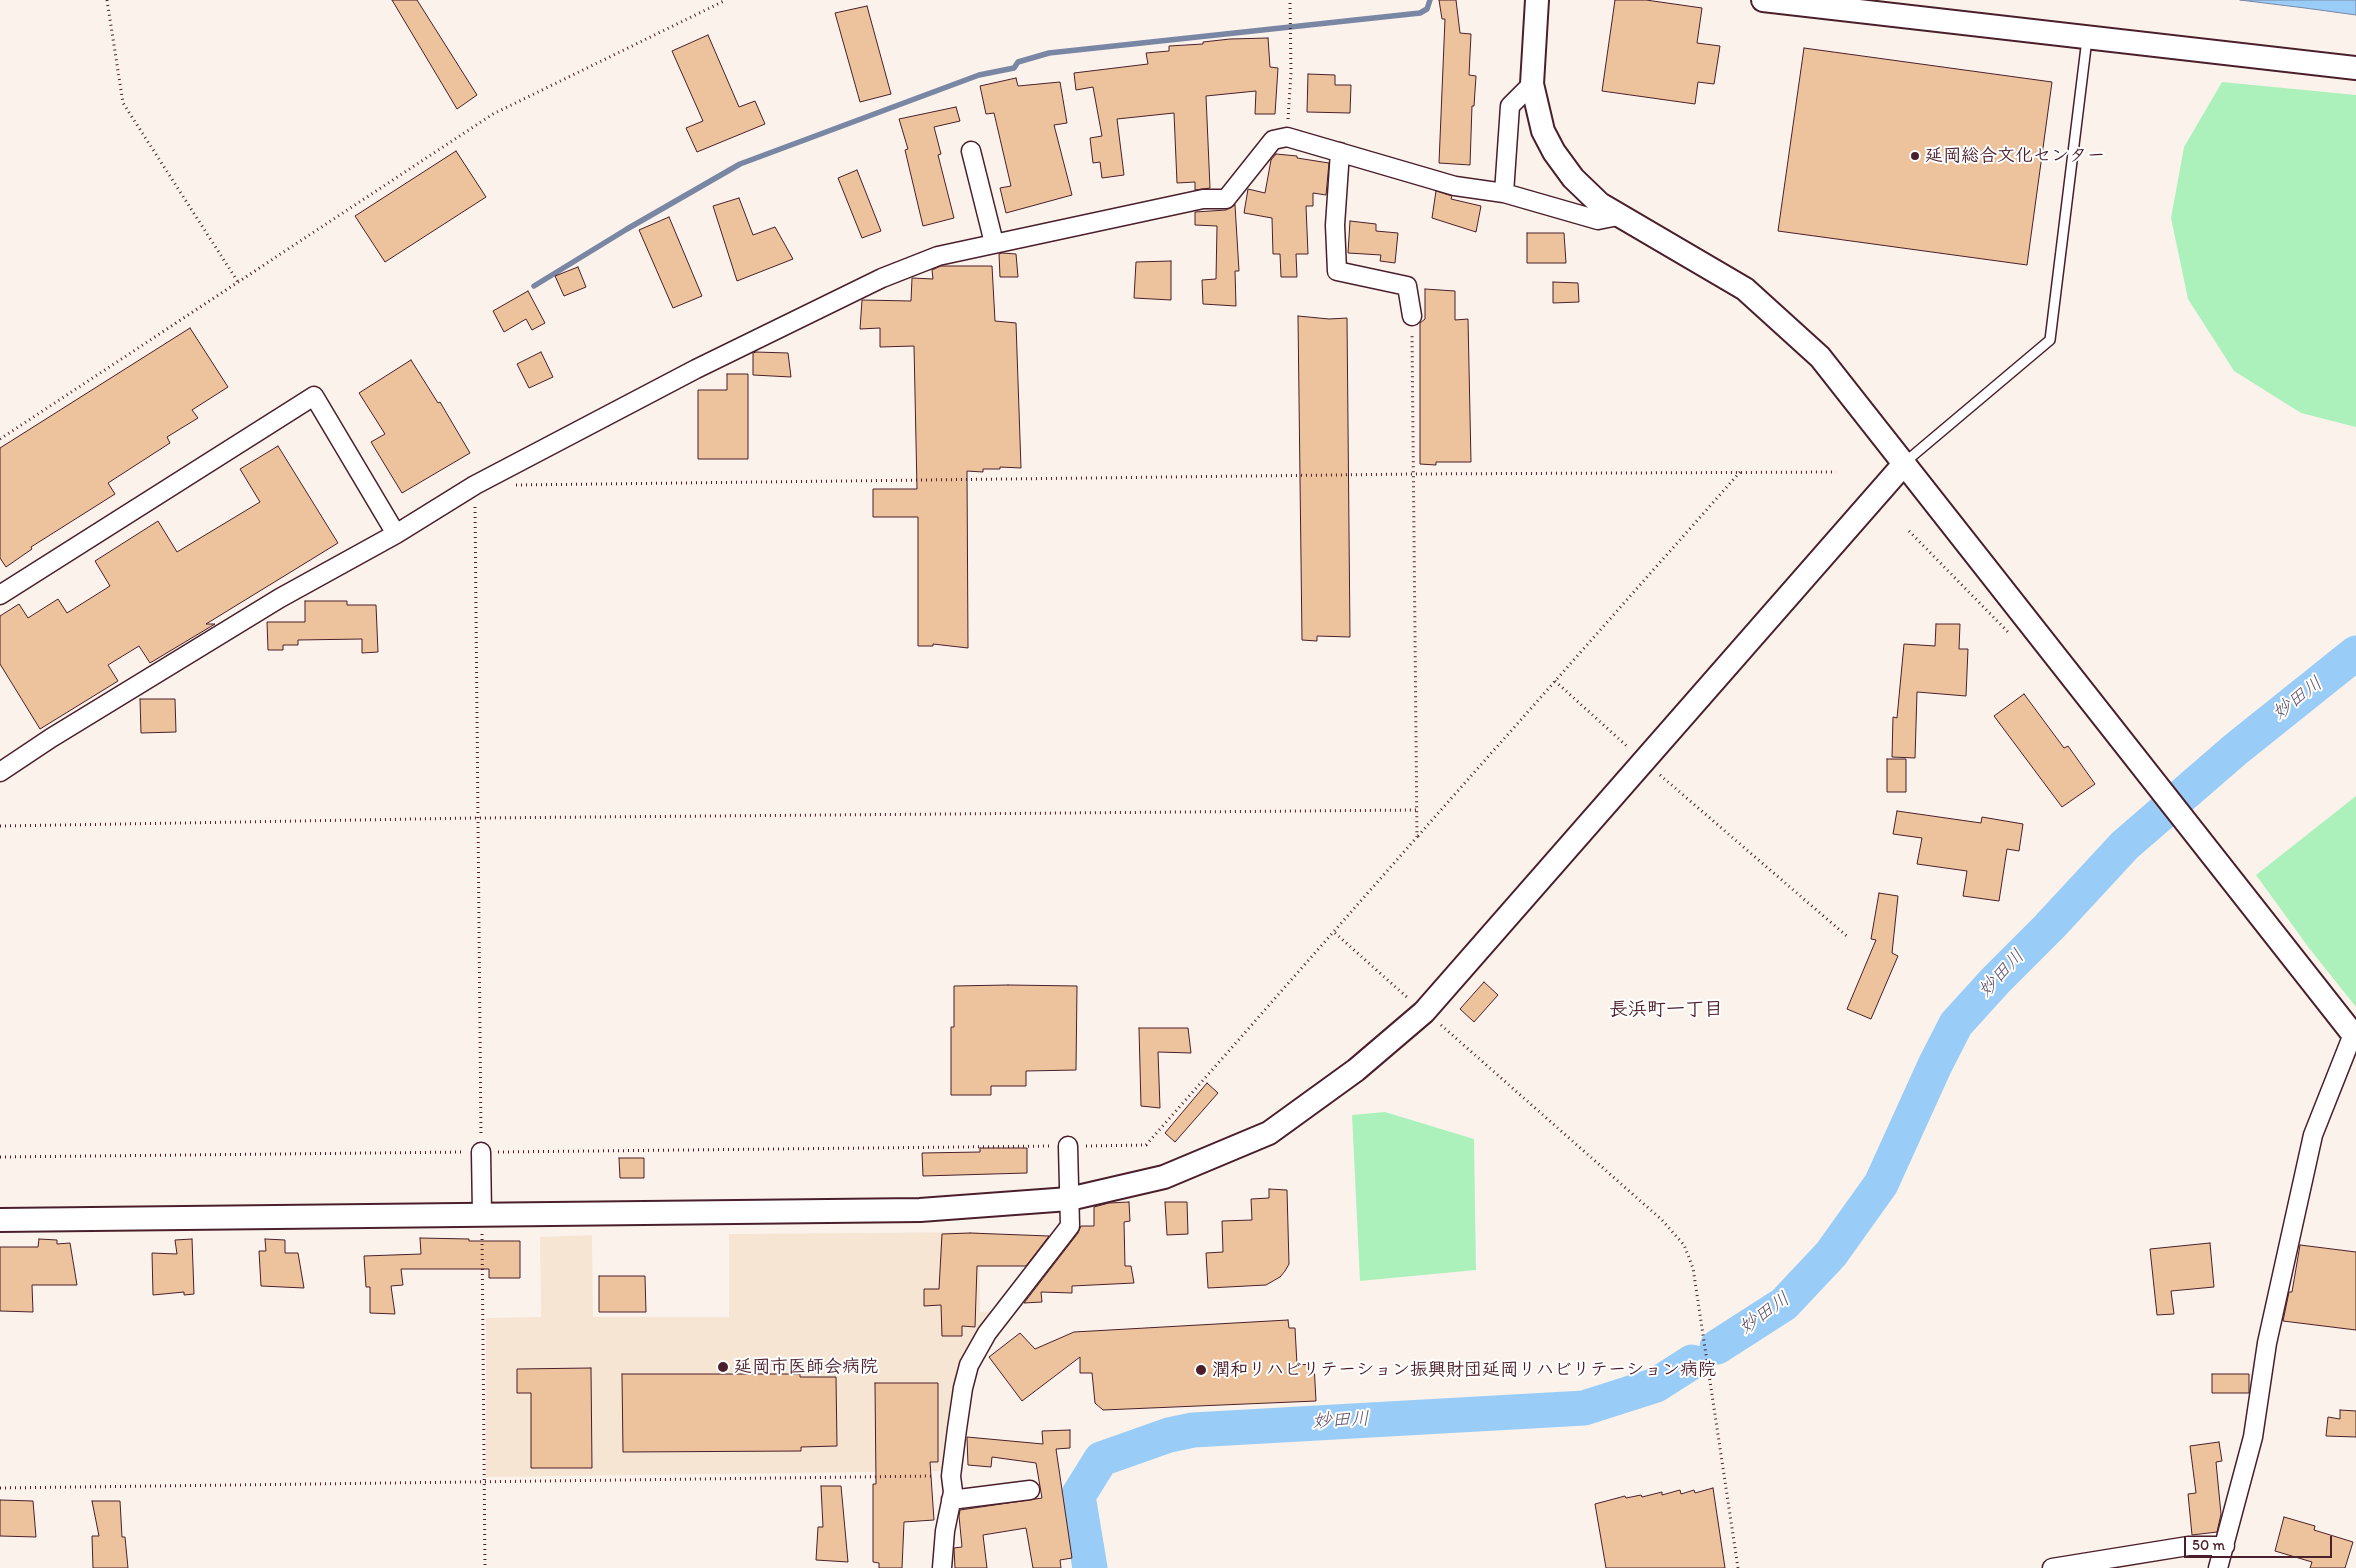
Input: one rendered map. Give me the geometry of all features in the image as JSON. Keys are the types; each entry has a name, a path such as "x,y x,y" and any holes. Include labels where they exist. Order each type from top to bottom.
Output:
{"street":[{"path":"1537,0 1532,84 1544,131 1554,152 1573,178 1600,204 1618,216 1745,289 1820,358 2152,776 2194,834 2354,1036 2313,1135 2267,1343 2253,1437 2218,1568"},
{"path":"1762,0 2356,68"},
{"path":"1504,193 1510,106 1532,84"},
{"path":"0,772 51,738 280,598 396,534 475,485 696,369 882,278 938,256 1203,199 1226,199 1273,140 1287,137 1455,186 1504,193 1598,220 1618,216"},
{"path":"971,151 994,243"},
{"path":"1340,152 1335,225 1337,271 1406,286 1412,316"},
{"path":"0,595 314,396 396,534"},
{"path":"0,1220 482,1213 920,1210 1069,1198 1164,1177 1269,1133 1356,1070 1424,1012 1904,464"},
{"path":"942,1568 963,1388 970,1365 988,1334 1070,1226 1068,1146"},
{"path":"481,1152 482,1213"},
{"path":"951,1500 1030,1490"},
{"path":"2052,1568 2188,1546 2225,1546"}],"lane":[{"path":"1904,464 2050,340 2087,36"}],"path":[{"path":"107,0 122,103 238,282"},
{"path":"0,439 493,114 726,0"},
{"path":"1287,137 1291,73 1290,0"},
{"path":"1412,316 1417,837"},
{"path":"0,1157 1146,1144 1335,933 1417,837 1740,472"},
{"path":"515,485 1414,474 1836,472"},
{"path":"475,485 481,1152"},
{"path":"1909,531 2009,633"},
{"path":"1555,681 1644,761 1849,938"},
{"path":"0,826 477,818 1418,810"},
{"path":"1335,933 1662,1220 1684,1245 1693,1268 1738,1568"},
{"path":"482,1213 484,1568"},
{"path":"0,1488 952,1476"}],"shaded area":[{"name":"延岡市医師会病院","path":"979,1232 980,1312 993,1311 965,1354 955,1380 947,1466 943,1471 486,1477 486,1318 541,1317 540,1237 592,1235 593,1317 729,1317 729,1234"}],"green space":[{"path":"2222,82 2356,95 2356,427 2301,413 2234,371 2188,299 2171,218 2184,147"},
{"path":"2356,796 2356,1007 2309,948 2256,875"},
{"path":"1385,1112 1474,1139 1476,1270 1360,1281 1352,1115"}],"water":[{"path":"2240,0 2356,0 2356,15 2305,8"}],"building":[{"path":"392,0 417,0 477,95 457,109"},
{"path":"1439,0 1456,0 1460,33 1471,34 1469,75 1476,76 1474,106 1472,106 1470,165 1439,163 1445,19 1442,19"},
{"path":"1615,0 1646,0 1702,8 1697,43 1720,46 1714,84 1698,82 1695,104 1602,91"},
{"path":"867,6 891,94 860,102 835,13"},
{"path":"708,35 739,107 755,101 765,124 697,152 686,128 703,121 672,51"},
{"path":"1268,38 1270,67 1278,68 1275,114 1255,114 1256,91 1206,96 1210,188 1195,190 1195,182 1177,183 1174,113 1117,119 1124,175 1102,178 1100,162 1093,163 1090,138 1102,136 1093,87 1076,90 1074,73 1148,64 1146,53 1169,51 1169,46 1203,44 1203,42 1230,39"},
{"name":"延岡総合文化センター","path":"1804,48 2052,82 2027,265 1778,231"},
{"path":"1308,74 1335,75 1335,85 1351,85 1350,113 1307,112"},
{"path":"1016,78 1018,86 1060,82 1067,123 1054,125 1072,195 1006,213 1000,188 1011,186 994,113 986,114 980,86"},
{"path":"956,107 960,121 934,127 941,154 938,155 954,218 923,226 905,150 908,149 899,119"},
{"path":"456,151 486,197 385,262 355,216"},
{"path":"1276,154 1297,156 1297,158 1329,163 1326,195 1313,193 1313,206 1306,206 1308,254 1296,254 1297,277 1281,277 1280,254 1273,254 1272,218 1244,213 1248,189 1265,193 1271,160"},
{"path":"857,170 881,231 862,238 838,178"},
{"path":"1436,191 1452,196 1451,199 1481,206 1476,232 1432,218"},
{"path":"739,198 753,235 775,227 793,259 737,281 713,206"},
{"path":"1235,205 1239,271 1235,271 1236,306 1203,304 1202,280 1216,279 1217,226 1195,225 1195,212 1226,210"},
{"path":"669,217 702,296 673,308 639,230"},
{"path":"1350,221 1376,224 1376,231 1398,233 1395,263 1380,261 1381,255 1348,253"},
{"path":"1527,233 1564,233 1566,263 1527,263"},
{"path":"999,254 1016,254 1018,277 1000,277"},
{"path":"1171,261 1171,300 1134,298 1136,262"},
{"path":"941,266 992,266 995,321 1016,323 1021,468 1000,467 1000,469 983,469 983,472 967,471 968,648 933,644 933,646 918,646 918,517 873,517 873,489 917,489 914,346 880,347 880,328 860,329 862,300 911,301 912,278 933,279 932,270"},
{"path":"578,267 586,287 564,296 555,276"},
{"path":"1553,282 1578,283 1579,302 1553,303"},
{"path":"1425,289 1455,291 1455,320 1468,319 1471,462 1436,462 1436,465 1420,464 1420,323 1425,319"},
{"path":"528,291 545,323 532,330 526,319 504,332 493,311"},
{"path":"1298,316 1329,319 1347,318 1350,637 1317,636 1317,641 1302,640"},
{"path":"190,328 228,387 192,410 198,418 167,437 170,443 108,483 115,494 31,547 32,549 6,567 0,558 0,448"},
{"path":"541,352 553,377 529,388 517,364"},
{"path":"753,353 788,353 791,377 753,375"},
{"path":"411,360 438,403 440,402 470,453 402,493 371,442 385,434 359,393"},
{"path":"727,374 748,374 748,459 698,459 698,390 727,390"},
{"path":"278,446 338,543 206,624 215,624 150,663 139,646 108,665 118,681 40,729 0,664 0,616 19,604 28,618 58,599 67,613 110,586 95,561 158,521 177,552 260,502 240,469"},
{"path":"305,601 347,601 347,605 376,605 378,652 362,653 362,639 298,640 298,645 283,645 283,650 268,650 267,622 305,622"},
{"path":"1936,624 1960,624 1959,649 1968,649 1966,696 1917,692 1915,758 1892,757 1893,717 1897,718 1904,644 1935,646"},
{"path":"2024,694 2064,748 2068,746 2095,784 2062,807 1994,716"},
{"path":"140,699 175,699 176,732 141,733"},
{"path":"1887,759 1906,759 1906,792 1887,792"},
{"path":"1897,811 1981,823 1982,817 2023,824 2019,851 2007,849 1999,901 1963,896 1967,871 1917,864 1922,838 1893,834"},
{"path":"1879,893 1898,896 1892,953 1898,956 1871,1019 1847,1009 1876,940 1871,939"},
{"path":"1484,982 1498,995 1474,1022 1460,1009"},
{"path":"954,986 1077,986 1076,1070 1026,1071 1026,1086 991,1086 991,1095 951,1095 951,1027 954,1027"},
{"path":"1139,1028 1188,1028 1191,1053 1158,1052 1160,1108 1141,1106"},
{"path":"1207,1083 1218,1093 1175,1142 1165,1133"},
{"path":"980,1148 1027,1148 1027,1173 923,1176 922,1153 980,1152"},
{"path":"619,1158 644,1158 644,1178 620,1178"},
{"path":"1269,1189 1287,1190 1289,1264 1285,1271 1280,1277 1266,1285 1208,1288 1206,1253 1223,1252 1222,1221 1252,1220 1251,1199 1269,1198"},
{"path":"1129,1202 1130,1221 1124,1222 1125,1266 1131,1266 1134,1283 1072,1286 1072,1293 1041,1292 1042,1302 1024,1303 1078,1233 1081,1226 1094,1226 1094,1207 1109,1203"},
{"path":"1165,1202 1187,1202 1188,1234 1167,1235"},
{"path":"970,1233 1049,1236 1026,1266 977,1266 975,1327 962,1326 962,1336 942,1336 941,1305 924,1306 924,1289 939,1289 942,1234"},
{"path":"420,1238 469,1239 469,1241 520,1241 520,1278 489,1278 489,1269 401,1269 403,1285 391,1286 395,1314 370,1313 370,1287 366,1287 364,1256 421,1254"},
{"path":"39,1239 57,1240 57,1244 70,1243 77,1285 32,1285 33,1312 0,1311 0,1247 38,1247"},
{"path":"192,1239 194,1294 184,1295 184,1292 153,1295 152,1253 177,1254 175,1240"},
{"path":"265,1239 285,1240 285,1253 298,1253 304,1288 261,1286 259,1251 266,1251"},
{"path":"2210,1243 2214,1287 2171,1291 2174,1314 2157,1315 2150,1249"},
{"path":"2300,1245 2356,1252 2356,1330 2283,1321 2289,1292 2292,1292"},
{"path":"599,1276 645,1276 646,1312 599,1312"},
{"path":"1288,1320 1289,1328 1295,1328 1297,1365 1314,1364 1316,1401 1103,1410 1095,1403 1092,1373 1080,1373 1080,1357 1022,1401 989,1357 1020,1333 1035,1349 1074,1332"},
{"path":"591,1368 592,1468 531,1468 531,1393 517,1393 517,1369"},
{"path":"622,1374 800,1374 800,1377 836,1377 837,1446 801,1447 801,1451 623,1452"},
{"path":"2212,1374 2249,1374 2249,1393 2212,1393"},
{"path":"875,1383 938,1383 938,1462 930,1462 934,1520 904,1522 902,1568 879,1568 879,1563 873,1562 873,1484 876,1484"},
{"path":"2340,1410 2356,1411 2356,1437 2326,1436 2328,1417 2340,1419"},
{"path":"1070,1430 1070,1448 1056,1449 1072,1558 1060,1560 1061,1568 1033,1568 1026,1528 983,1535 987,1568 955,1568 954,1548 962,1547 960,1510 1042,1498 1036,1463 992,1457 991,1467 968,1465 967,1437 1043,1444 1042,1431"},
{"path":"2219,1442 2222,1461 2216,1462 2221,1514 2217,1532 2192,1535 2188,1494 2196,1493 2190,1446"},
{"path":"821,1486 841,1486 848,1562 816,1560 818,1527 823,1527"},
{"path":"1713,1488 1725,1568 1606,1568 1595,1504 1625,1496 1626,1498 1641,1495 1642,1497 1662,1492 1662,1495 1680,1490 1681,1494 1694,1490 1695,1493"},
{"path":"0,1500 33,1501 36,1537 0,1536"},
{"path":"92,1501 120,1501 122,1537 125,1537 128,1568 93,1568 92,1536 99,1536"},
{"path":"2284,1517 2315,1526 2314,1530 2353,1542 2345,1568 2310,1568 2312,1562 2275,1551"}],"waterway":[{"path":"534,286 627,229 740,164 979,75 1014,68 1018,62 1049,53 1420,13 1427,9 1430,0"},
{"name":"妙田川","path":"1717,1347 1784,1304 1831,1254 1881,1184 1935,1065 1956,1024 1995,981 2049,927 2125,845 2236,749 2356,653"},
{"name":"妙田川","path":"1090,1568 1078,1496 1101,1459 1169,1435 1193,1430 1584,1408 1656,1385 1692,1362"}],"place":[{"name":"延岡総合文化センター","path":"1915,156"},
{"name":"延岡市医師会病院","path":"723,1367"},
{"name":"潤和リハビリテーション振興財団延岡リハビリテーション病院","path":"1201,1370"}],"district":[{"name":"長浜町一丁目","path":"1666,1010"}]}
